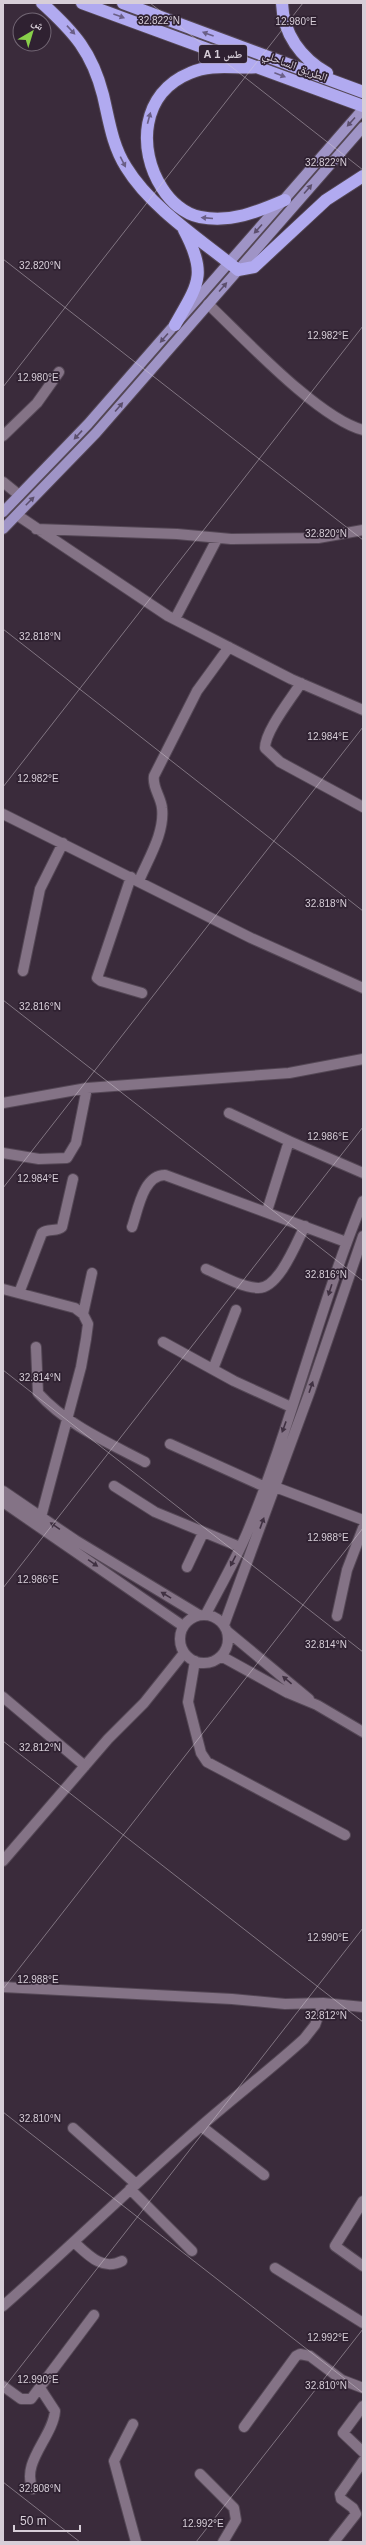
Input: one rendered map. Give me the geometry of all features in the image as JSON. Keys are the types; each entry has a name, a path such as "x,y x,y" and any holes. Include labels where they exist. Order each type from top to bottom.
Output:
{"highway":[{"path":"42,3 74,32 93,65 103,94 112,134 126,167 138,183 182,226 233,266 254,267 326,200 363,176"},
{"name":"الطريق الساحلي","path":"82,3 363,106"},
{"name":"الطريق الساحلي","path":"123,3 358,90"},
{"path":"282,3 287,28 295,46 306,58 358,90"},
{"path":"259,67 211,67 188,73 178,79 161,95 151,111 146,140 148,161 156,180 168,198 188,212 199,217 231,219 254,214 285,200"},
{"path":"175,325 199,276 199,266 194,247 182,226"}],"main road":[{"path":"3,529 72,460 208,304 233,266 285,200 363,109"},
{"path":"3,512 88,424 175,325 233,266 363,127"}],"street":[{"path":"208,304 299,389 346,423 363,430"},
{"path":"3,436 37,403 59,372"},
{"path":"3,482 19,496"},
{"path":"17,515 36,530 175,619 301,683 363,710"},
{"path":"36,530 177,534 217,539 318,538 363,530"},
{"path":"175,619 217,539"},
{"path":"142,993 101,981 97,978 135,879 156,842 162,809 153,781 154,776 197,691 229,647"},
{"path":"301,683 271,731 265,742 265,748 280,762 363,807"},
{"path":"3,814 251,938 363,988"},
{"path":"23,971 40,889 63,843"},
{"path":"3,1103 87,1088 289,1073 363,1059"},
{"path":"3,1153 40,1159 61,1160 67,1158 76,1143 87,1088"},
{"path":"229,1113 363,1173"},
{"path":"268,1211 289,1141"},
{"path":"132,1227 150,1181 157,1175 177,1179 268,1211 346,1242"},
{"path":"19,1293 42,1233 46,1230 58,1230 62,1227 73,1179"},
{"path":"203,1615 240,1547 291,1407 346,1242 363,1201"},
{"path":"206,1269 240,1284 259,1288 267,1286 279,1275 305,1226"},
{"path":"316,1705 225,1628 213,1616 203,1615 193,1617 183,1626 180,1640 184,1653 195,1661 209,1663 221,1656 228,1645 225,1628 363,1236"},
{"path":"83,1314 92,1273"},
{"path":"3,1289 75,1308 83,1314 88,1324 81,1367 41,1517"},
{"path":"213,1369 236,1310"},
{"path":"163,1342 213,1369 291,1407"},
{"path":"36,1347 38,1393 66,1420 145,1462"},
{"path":"170,1444 263,1486"},
{"path":"114,1486 155,1512 240,1547"},
{"path":"275,1487 363,1520"},
{"path":"3,1490 41,1517 203,1615"},
{"path":"3,1502 183,1626"},
{"path":"337,1616 347,1570 363,1528"},
{"path":"187,1567 203,1533"},
{"path":"3,1862 113,1733 144,1703 184,1653"},
{"path":"221,1656 288,1693 316,1705 363,1732"},
{"path":"195,1661 188,1702 201,1753 207,1762 345,1835"},
{"path":"3,1697 85,1766"},
{"path":"3,1986 232,1999 285,2004 323,2003 363,2007"},
{"path":"3,2306 75,2243 133,2187 201,2126 304,2039 315,2025 323,2003"},
{"path":"201,2126 264,2176"},
{"path":"73,2128 133,2187 192,2252"},
{"path":"363,2201 335,2246 363,2266"},
{"path":"75,2243 103,2264 112,2266 122,2261"},
{"path":"274,2268 363,2323"},
{"path":"3,2386 24,2400 31,2399 94,2315"},
{"path":"244,2427 296,2356 300,2354 310,2356 342,2380 363,2388"},
{"path":"33,2489 30,2477 33,2462 49,2433 55,2411 40,2388"},
{"path":"363,2406 343,2433 363,2452"},
{"path":"133,2424 114,2461 136,2542"},
{"path":"334,2542 356,2514 353,2508 341,2499 340,2494 363,2461"},
{"path":"200,2474 234,2508 236,2520 223,2542"}]}
